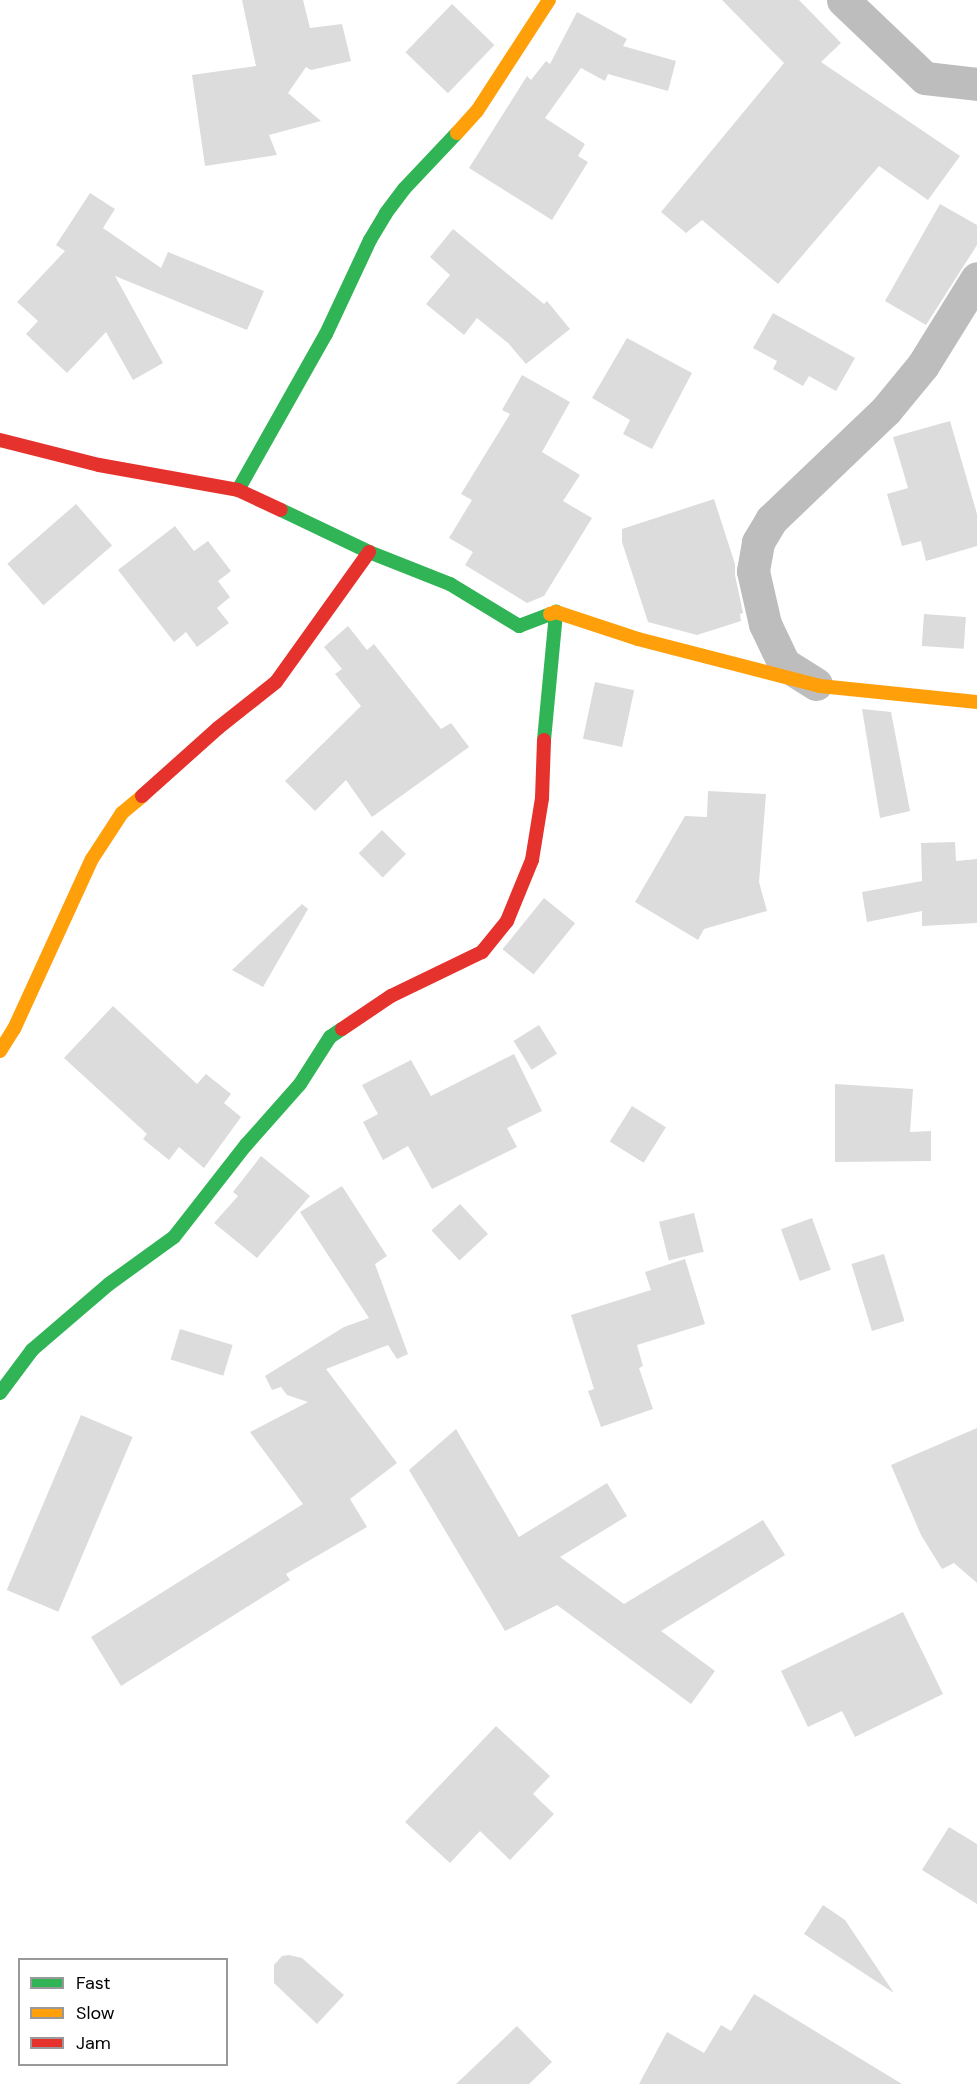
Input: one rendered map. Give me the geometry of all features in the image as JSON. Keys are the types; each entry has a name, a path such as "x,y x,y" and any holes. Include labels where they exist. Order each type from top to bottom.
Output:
{"street":[{"path":"238,490 326,334 370,240 386,213 404,189 477,111 549,0"},
{"path":"843,0 925,78 977,84"},
{"path":"820,686 784,664 765,624 753,571 758,542 771,520 886,410 923,365 977,278"},
{"path":"0,440 99,465 238,490 369,552 450,584 519,626 556,612 638,639 820,686 977,702"},
{"path":"0,1051 14,1029 92,859 122,813 218,728 276,682 369,552"},
{"path":"0,1393 32,1350 109,1284 174,1237 246,1145 300,1084 330,1037 391,996 482,952 507,921 531,860 542,798 544,736 556,612"}],"building":[{"path":"242,0 303,0 310,28 342,24 351,61 311,70 306,67 288,93 321,121 269,135 277,155 205,166 192,75 256,66"},
{"path":"722,0 799,0 841,43 821,62 960,156 928,200 879,166 778,284 702,220 686,233 661,212 784,63"},
{"path":"452,4 494,45 448,93 405,52"},
{"path":"577,12 627,39 623,46 676,61 668,91 608,74 605,81 581,68 545,118 585,144 578,156 588,162 552,220 469,168 527,76 531,80 546,61 550,64"},
{"path":"90,193 115,209 103,228 161,268 168,252 264,291 247,330 115,276 163,363 133,380 106,332 67,373 26,334 38,321 17,302 65,251 56,245"},
{"path":"940,204 977,225 977,245 926,325 885,301"},
{"path":"453,229 544,304 547,301 570,329 526,364 508,343 477,318 464,335 426,304 450,275 430,257"},
{"path":"773,313 855,358 836,391 809,376 803,386 773,369 777,361 753,348"},
{"path":"627,338 692,373 652,449 623,434 630,420 592,398"},
{"path":"522,375 570,402 542,452 580,475 563,501 592,518 544,596 527,603 465,565 473,552 449,538 472,500 461,494 510,414 502,410"},
{"path":"950,421 977,514 977,546 926,561 921,541 902,546 887,494 908,488 893,437"},
{"path":"714,499 735,564 743,613 740,614 741,621 697,635 648,622 622,542 622,529"},
{"path":"76,504 112,546 43,605 7,564"},
{"path":"175,526 194,551 208,541 231,571 218,581 230,597 217,608 229,623 197,647 186,632 174,642 118,570"},
{"path":"924,614 966,617 964,649 922,646"},
{"path":"348,626 367,650 374,644 441,729 451,723 469,747 372,817 346,780 315,811 285,781 361,706 335,674 342,669 324,647"},
{"path":"595,682 634,690 622,747 583,739"},
{"path":"862,709 891,712 910,811 880,818"},
{"path":"708,791 766,794 759,882 767,911 704,929 698,940 635,902 685,816 707,817"},
{"path":"382,830 406,854 383,877 359,853"},
{"path":"955,842 956,861 977,859 977,923 922,926 922,911 867,922 862,892 922,881 921,843"},
{"path":"544,898 575,923 534,974 502,949"},
{"path":"302,904 308,909 263,987 232,970"},
{"path":"113,1006 197,1084 206,1074 231,1094 224,1103 241,1117 204,1168 179,1147 169,1160 143,1139 147,1134 64,1058"},
{"path":"539,1025 557,1054 532,1070 514,1041"},
{"path":"514,1054 542,1111 507,1128 517,1147 432,1189 408,1146 383,1160 363,1122 378,1114 362,1085 411,1060 431,1096"},
{"path":"835,1084 913,1089 910,1132 931,1131 931,1161 835,1162"},
{"path":"632,1106 666,1127 644,1163 610,1142"},
{"path":"261,1156 310,1196 257,1258 214,1223 238,1196 233,1192"},
{"path":"342,1186 387,1256 375,1264 408,1354 397,1359 388,1345 326,1369 397,1463 350,1499 367,1527 286,1574 290,1580 121,1686 91,1637 303,1504 250,1432 308,1402 287,1395 281,1387 272,1390 265,1376 344,1327 369,1318 300,1212"},
{"path":"460,1204 488,1234 459,1261 431,1231"},
{"path":"694,1213 704,1252 669,1261 659,1222"},
{"path":"812,1218 831,1270 800,1281 781,1229"},
{"path":"884,1254 904,1321 872,1331 851,1264"},
{"path":"685,1259 705,1324 637,1345 643,1366 639,1368 653,1409 601,1427 588,1391 594,1389 571,1315 651,1290 645,1272"},
{"path":"180,1329 233,1345 223,1376 171,1360"},
{"path":"81,1415 133,1437 58,1612 7,1590"},
{"path":"977,1428 977,1583 954,1563 942,1569 921,1535 891,1465"},
{"path":"456,1429 519,1537 607,1483 627,1516 560,1557 624,1604 763,1520 785,1555 661,1631 715,1671 691,1704 557,1605 505,1631 409,1470"},
{"path":"903,1612 943,1694 855,1737 842,1711 808,1727 781,1671"},
{"path":"496,1726 550,1776 533,1794 554,1814 510,1860 480,1831 450,1863 405,1822"},
{"path":"949,1827 977,1844 977,1904 922,1870"},
{"path":"823,1905 845,1920 894,1993 804,1934"},
{"path":"282,1956 302,1958 344,1995 317,2024 274,1983 274,1965"},
{"path":"754,1994 902,2084 639,2084 667,2032 704,2053 721,2025 731,2031"},
{"path":"517,2026 552,2062 529,2084 456,2084"}],"traffic: fast":[{"path":"238,490 326,334 370,240 386,213 404,189 457,133"},
{"path":"281,510 369,552 450,584 519,626 550,614"},
{"path":"544,740 556,612"},
{"path":"0,1393 32,1350 109,1284 174,1237 246,1145 300,1084 330,1037 342,1029"}],"traffic: slow":[{"path":"457,133 477,111 549,0"},
{"path":"550,614 556,612 638,639 820,686 977,702"},
{"path":"0,1051 14,1029 92,859 122,813 142,796"}],"traffic: jam":[{"path":"0,440 99,465 238,490 281,510"},
{"path":"142,796 218,728 276,682 369,552"},
{"path":"342,1029 391,996 482,952 507,921 532,860 542,798 544,740"}]}
